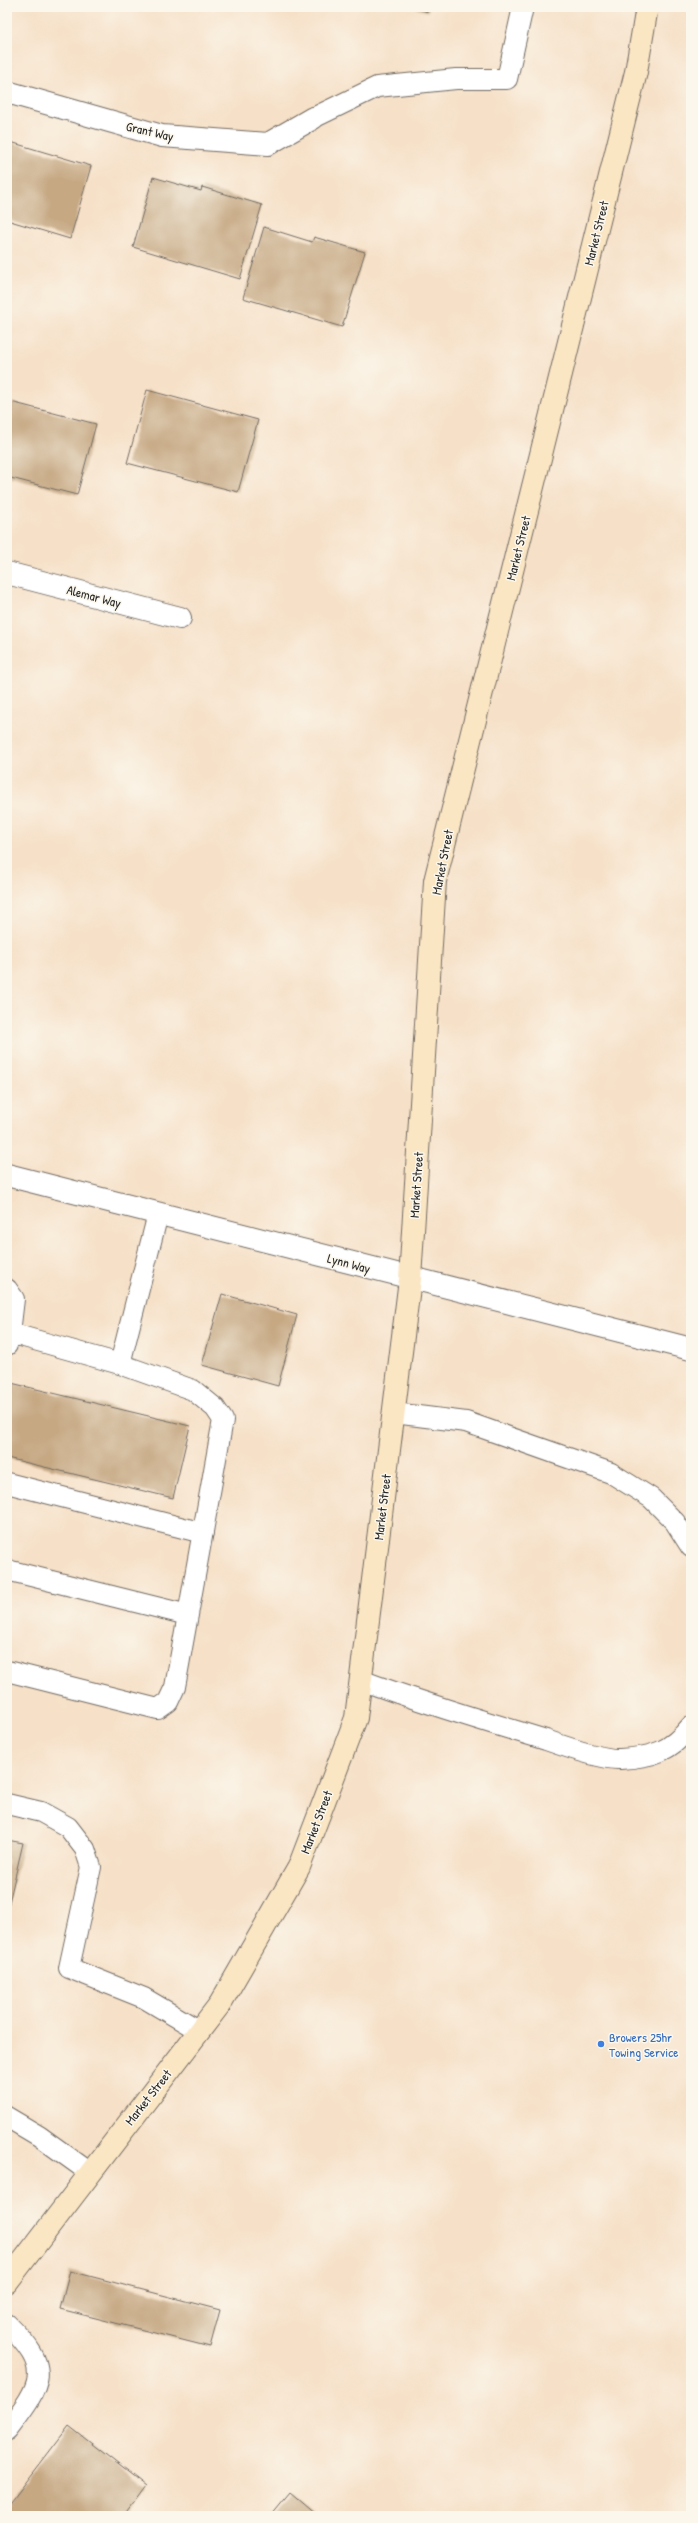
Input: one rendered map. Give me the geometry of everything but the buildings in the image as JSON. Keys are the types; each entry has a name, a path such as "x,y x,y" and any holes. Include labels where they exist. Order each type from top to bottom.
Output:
{"main road":[{"name":"Market Street","path":"7,2282 89,2172 220,2004 299,1867 356,1718 410,1280 435,881 636,72 647,7"}],"street":[{"name":"Grant Way","path":"7,92 162,136 268,144 313,118"},
{"name":"Alemar Way","path":"7,573 180,618"},
{"name":"Lynn Way","path":"7,1175 410,1280 691,1349"}],"lane":[{"path":"313,118 377,87 456,79 506,79 523,7"},
{"path":"120,1364 158,1214"},
{"path":"7,1288 14,1299 8,1339 120,1364 194,1390 215,1408 224,1420 174,1687 168,1702 158,1709 7,1671"},
{"path":"394,1413 466,1422 611,1473 651,1498 675,1522 691,1547"},
{"path":"7,1483 203,1532"},
{"path":"7,1570 188,1615"},
{"path":"361,1680 434,1706 569,1747 618,1760 657,1754 678,1742 691,1726"},
{"path":"7,1804 40,1812 68,1827 85,1849 91,1867 69,1968 144,1998 200,2031"},
{"path":"7,2117 39,2136 89,2172"},
{"path":"7,2324 28,2344 38,2364 37,2384 26,2405 7,2430"}],"place":[{"name":"Browers 25hr Towing Service","path":"601,2044"}]}
